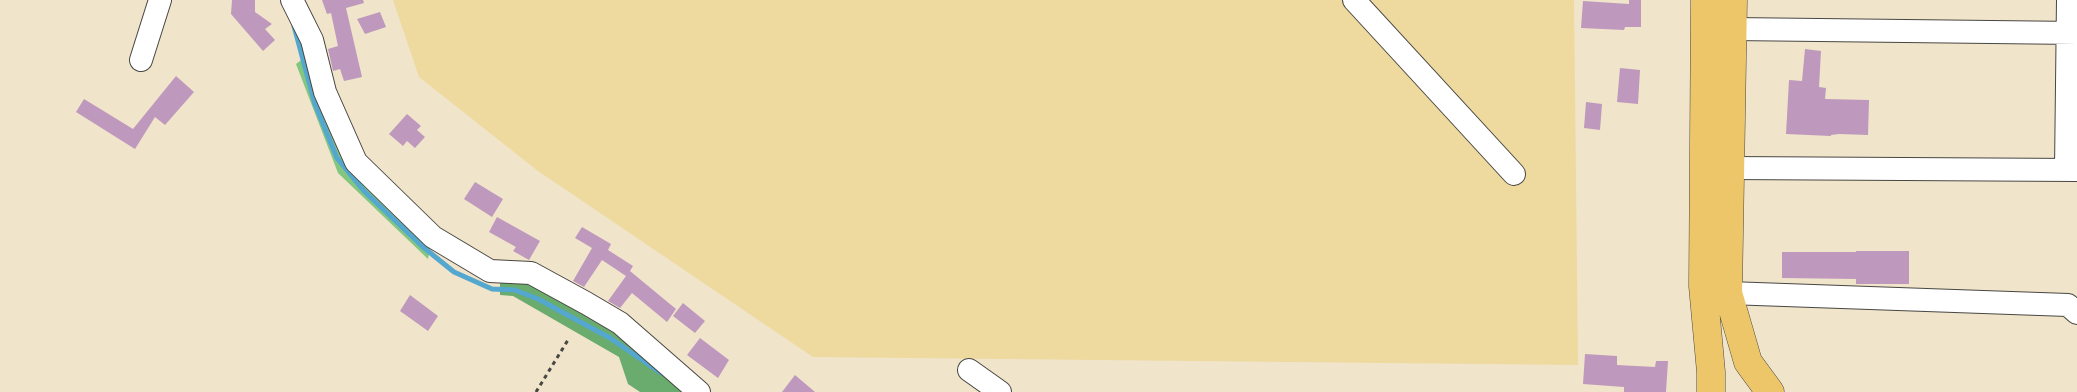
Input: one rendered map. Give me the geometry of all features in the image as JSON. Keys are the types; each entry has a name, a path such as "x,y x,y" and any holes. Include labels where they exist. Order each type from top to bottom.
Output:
{"main road":[{"path":"1705,0 1703,286 1711,372 1711,392"},
{"path":"1733,0 1728,293 1748,362 1770,392"}],"street":[{"path":"141,60 160,0"},
{"path":"292,0 312,40 325,92 356,162 433,238 490,271 530,273 586,303 620,323 699,392"},
{"path":"1354,0 1514,174"},
{"path":"1729,168 2072,170 2072,33 2068,0"},
{"path":"1733,29 2072,33"},
{"path":"1728,293 2068,305 2077,313"},
{"path":"969,370 1000,392"}],"path":[{"path":"536,392 568,340"}],"green space":[{"path":"309,54 316,93 430,248 428,259 338,173 296,64"},
{"path":"535,282 630,339 683,392 640,392 628,384 619,357 513,296 500,295 500,283"}],"sand":[{"path":"393,0 1574,0 1578,365 813,357 538,171 419,77"}],"building":[{"path":"232,0 255,0 255,12 272,24 265,29 275,40 263,51 231,14"},
{"path":"322,0 363,0 364,3 346,8 362,77 344,81 340,69 333,71 328,49 338,46 331,13 327,14"},
{"path":"1629,0 1641,0 1641,27 1625,27 1624,30 1581,28 1583,1 1629,4"},
{"path":"380,12 386,27 365,34 357,19"},
{"path":"1805,49 1821,51 1819,87 1826,88 1825,99 1869,100 1868,135 1786,134 1789,80 1802,81"},
{"path":"1620,68 1640,70 1638,104 1617,102"},
{"path":"176,76 194,92 165,125 155,117 135,149 76,112 84,99 133,129"},
{"path":"1586,102 1602,104 1600,130 1584,128"},
{"path":"407,114 421,126 417,130 425,137 415,148 407,141 403,146 389,134"},
{"path":"475,182 503,199 492,217 464,199"},
{"path":"497,217 540,241 529,260 513,251 516,247 489,232"},
{"path":"582,227 611,244 608,250 633,266 630,271 676,309 667,322 632,293 620,308 608,301 626,276 602,260 584,287 573,281 592,248 575,238"},
{"path":"1909,251 1909,284 1856,284 1856,279 1782,278 1782,252"},
{"path":"410,295 438,316 428,331 400,311"},
{"path":"683,303 705,321 695,333 673,316"},
{"path":"700,338 729,360 718,378 687,355"},
{"path":"1585,354 1617,356 1617,365 1655,367 1656,361 1668,361 1666,392 1624,392 1624,387 1583,384"},
{"path":"795,375 815,392 782,392"}],"waterway":[{"path":"294,26 315,104 337,158 364,191 423,247 454,272 492,289 515,290 538,299 610,338 661,373"}]}
